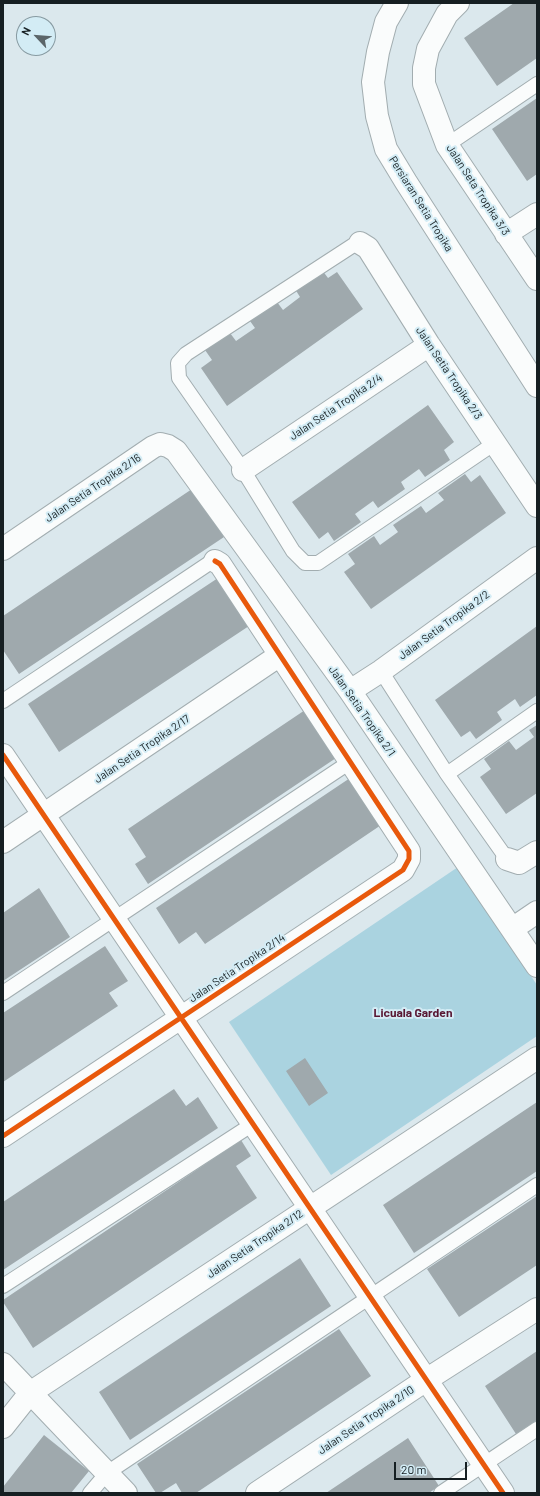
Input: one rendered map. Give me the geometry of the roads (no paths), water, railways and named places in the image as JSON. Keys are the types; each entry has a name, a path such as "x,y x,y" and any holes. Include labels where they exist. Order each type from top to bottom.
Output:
{"street":[{"name":"Persiaran Setia Tropika","path":"397,3 386,22 378,52 373,82 377,116 386,149 537,386"},
{"name":"Jalan Seta Tropika 3/3","path":"458,3 448,14 428,49 424,68 424,84 447,145 537,279"},
{"path":"506,234 537,214"},
{"name":"Jalan Setia Tropika 2/3","path":"360,243 368,248 429,345 537,506"},
{"name":"Jalan Setia Tropika 2/4","path":"243,470 429,345"},
{"name":"Jalan Setia Tropika 2/16","path":"3,549 153,446 160,444 168,446 183,459"},
{"name":"Jalan Setia Tropika 2/1","path":"183,459 350,691 537,966"},
{"name":"Jalan Setia Tropika 2/2","path":"350,691 381,671 537,558"},
{"path":"215,561 220,564 350,762"},
{"name":"Jalan Setia Tropika 2/17","path":"3,842 280,655"},
{"path":"3,755 503,1493"},
{"name":"Jalan Setia Tropika 2/14","path":"3,1136 403,870 409,859 409,851 350,762"},
{"path":"512,929 537,912"},
{"name":"Jalan Setia Tropika 2/12","path":"3,1427 30,1393 537,1058"},
{"name":"Jalan Setia Tropika 2/10","path":"257,1493 426,1380 537,1309"},
{"path":"3,1364 126,1493"}],"lane":[{"path":"447,145 537,84"},
{"path":"360,243 352,246 186,354 178,363 180,378 243,470 293,551 305,563 318,563 495,443"},
{"path":"3,701 204,566 215,561"},
{"path":"381,671 448,774 521,858"},
{"path":"448,774 537,711"},
{"path":"3,993 350,762"},
{"path":"3,1286 253,1124"},
{"path":"90,1493 107,1473 537,1185"},
{"path":"441,1493 537,1429"}],"district":[{"name":"Licuala Garden","path":"413,1013"}]}
